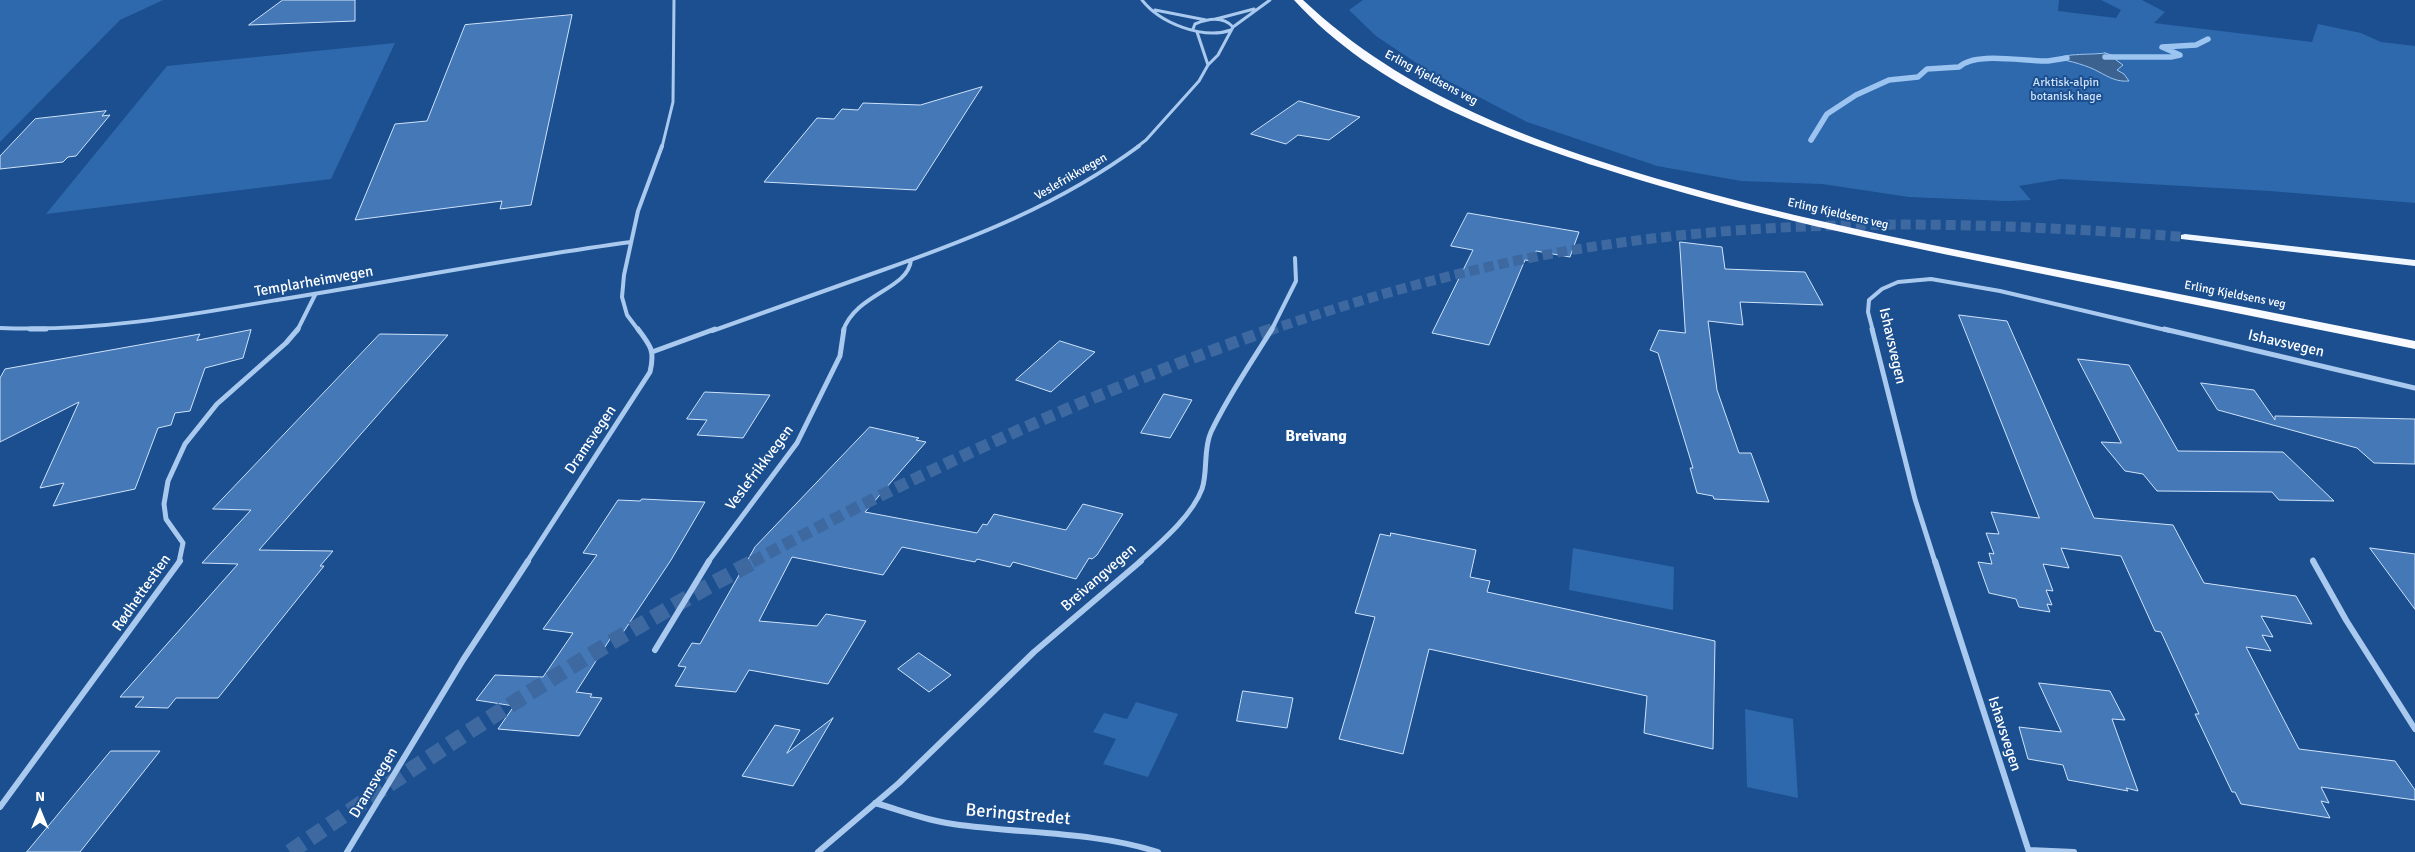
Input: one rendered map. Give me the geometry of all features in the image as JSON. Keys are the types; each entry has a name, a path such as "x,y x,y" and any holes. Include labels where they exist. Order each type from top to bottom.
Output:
{"highway":[{"name":"Erling Kjeldsens veg","path":"1298,0 1322,22 1375,64 1441,102 1546,146 1622,172 1715,199 1830,228 2415,344"}],"main road":[{"path":"2185,237 2415,263"}],"street":[{"path":"652,352 649,343 627,315 622,296 631,242 641,202 667,133 673,102 674,0"},
{"path":"1142,0 1163,18 1195,30 1219,34 1232,29 1228,22 1206,20 1154,10"},
{"name":"Veslefrikkvegen","path":"652,352 910,260 1021,217 1106,170 1146,140 1186,98 1208,65 1218,55 1232,29 1262,4 1270,0"},
{"name":"Veslefrikkvegen","path":"1214,20 1257,8"},
{"path":"1206,20 1194,24 1208,65"},
{"name":"Templarheimvegen","path":"0,328 49,331 119,326 315,295 530,256 631,242"},
{"name":"Breivangvegen","path":"818,852 899,783 1034,652 1134,567 1168,535 1192,506 1202,489 1210,435 1222,411 1275,324 1296,281 1295,258"},
{"name":"Veslefrikkvegen","path":"656,650 713,554 797,443 840,356 842,334 846,322 861,304 903,278 910,270 910,260"},
{"name":"Ishavsvegen","path":"2029,851 1915,499 1868,312 1869,300 1877,291 1905,281 1926,278 1985,288 2415,388"},
{"name":"Rødhettestien","path":"0,807 178,565 184,553 184,544 179,534 166,520 164,503 167,485 188,439 198,423 296,333 315,295"},
{"name":"Dramsvegen","path":"347,852 463,660 638,392 650,372 654,356 652,352"},
{"path":"2313,560 2346,620 2415,729"},
{"name":"Beringstredet","path":"875,802 951,824 1096,838 1130,843 1158,852"},
{"path":"2029,851 2074,852"}],"green space":[{"path":"0,0 163,0 120,20 0,142"},
{"name":"Arktisk-alpin botanisk hage","path":"1363,0 2059,0 2058,11 2116,18 2121,10 2101,0 2142,0 2165,12 2154,23 2312,42 2318,24 2361,33 2381,42 2415,46 2415,203 2270,191 2061,179 2019,186 2031,200 2006,201 1909,197 1822,184 1741,181 1657,166 1527,122 1427,70 1376,36 1349,10"},
{"path":"395,43 331,179 46,214 167,66"},
{"path":"1573,548 1674,567 1673,610 1569,590"},
{"path":"1136,702 1178,714 1148,777 1103,764 1116,739 1093,732 1104,713 1127,719"},
{"path":"1745,709 1793,719 1798,798 1747,787"}],"shaded area":[{"path":"2105,53 2115,56 2116,60 2123,65 2117,70 2124,74 2129,81 2116,80 2084,66 2057,59 2072,55"}],"building":[{"path":"283,0 355,0 355,21 249,25"},
{"path":"572,15 531,205 500,209 502,201 355,220 395,124 427,121 465,25"},
{"path":"982,87 916,190 764,182 817,118 834,119 842,109 858,110 863,103 920,105"},
{"path":"1299,101 1360,117 1329,140 1298,135 1286,144 1251,134"},
{"path":"106,111 102,116 110,115 76,156 68,157 63,162 0,169 0,156 35,119"},
{"path":"1468,213 1579,232 1570,257 1536,251 1532,261 1525,260 1489,345 1432,333 1473,250 1451,246"},
{"path":"1680,242 1722,247 1725,269 1805,272 1823,305 1740,302 1743,325 1708,321 1717,390 1739,453 1751,453 1769,502 1714,499 1713,496 1697,493 1690,468 1693,468 1658,353 1650,350 1659,330 1685,333"},
{"path":"1959,315 2007,321 2094,518 2173,525 2204,583 2296,596 2312,624 2261,616 2273,637 2262,635 2271,651 2246,647 2299,749 2395,761 2415,790 2415,800 2321,787 2329,803 2321,801 2330,818 2241,804 2235,792 2232,792 2195,714 2199,714 2161,632 2155,631 2121,556 2061,548 2069,568 2043,564 2053,591 2046,590 2052,605 2047,604 2050,612 2019,607 2016,599 1989,593 1978,562 1992,564 1989,553 1994,554 1986,533 1999,534 1991,512 2039,518"},
{"path":"251,330 243,358 205,368 190,411 175,413 171,425 158,428 135,489 53,506 64,483 40,488 79,402 0,442 0,378 5,369 200,334 197,340"},
{"path":"380,334 448,335 259,550 333,551 320,566 324,566 218,698 176,698 168,708 135,707 144,697 120,697 238,564 202,563 251,510 213,509"},
{"path":"1060,341 1095,352 1051,392 1016,380"},
{"path":"2078,359 2129,365 2178,451 2283,452 2334,501 2279,500 2272,492 2157,491 2143,474 2125,471 2101,442 2121,443"},
{"path":"2201,383 2254,390 2275,420 2275,416 2415,419 2415,464 2374,463 2357,448 2218,410"},
{"path":"705,392 770,395 743,438 697,435 707,420 687,419"},
{"path":"1164,394 1192,400 1170,438 1141,433"},
{"path":"870,427 919,438 916,440 926,442 865,512 977,533 983,524 987,525 994,514 1066,530 1083,504 1123,514 1097,555 1092,559 1089,558 1076,579 1013,562 1010,567 977,559 975,562 902,547 883,575 792,557 759,621 817,626 826,614 866,621 828,684 749,670 736,692 675,686 686,667 678,666 692,643 700,644 755,547"},
{"path":"642,499 705,502 671,560 620,637 612,636 576,692 592,694 590,697 602,698 579,736 498,729 514,706 476,700 495,675 543,677 573,633 543,629 597,555 583,553 618,500 640,501"},
{"path":"1391,533 1476,550 1470,577 1490,581 1487,592 1715,641 1713,749 1644,733 1647,696 1429,649 1403,754 1339,739 1375,617 1355,613 1380,534 1390,536"},
{"path":"2370,548 2415,554 2415,609"},
{"path":"919,653 951,675 929,692 898,669"},
{"path":"2039,683 2110,691 2125,720 2112,719 2138,791 2126,788 2128,791 2068,780 2063,765 2028,759 2019,727 2061,732"},
{"path":"1243,691 1293,698 1287,728 1237,721"},
{"path":"833,718 793,786 742,776 775,725 800,730 787,753"},
{"path":"111,751 160,751 80,852 27,852"}],"waterway":[{"path":"2105,57 2171,57 2180,55 2162,47 2196,45 2208,39"},
{"path":"1811,140 1827,114 1856,95 1889,80 1918,77 1927,69 1959,67 1977,59 2001,58 2048,61 2067,58"}],"tunnel":[{"path":"1268,331 1398,290 1496,265 1611,244 1692,234 1774,228 1938,225 2021,227 2185,237"},
{"path":"752,562 879,496 1008,435 1138,379 1272,329"},
{"path":"290,852 461,737 576,663 755,561"}],"district":[{"name":"Breivang","path":"1316,437"}]}
